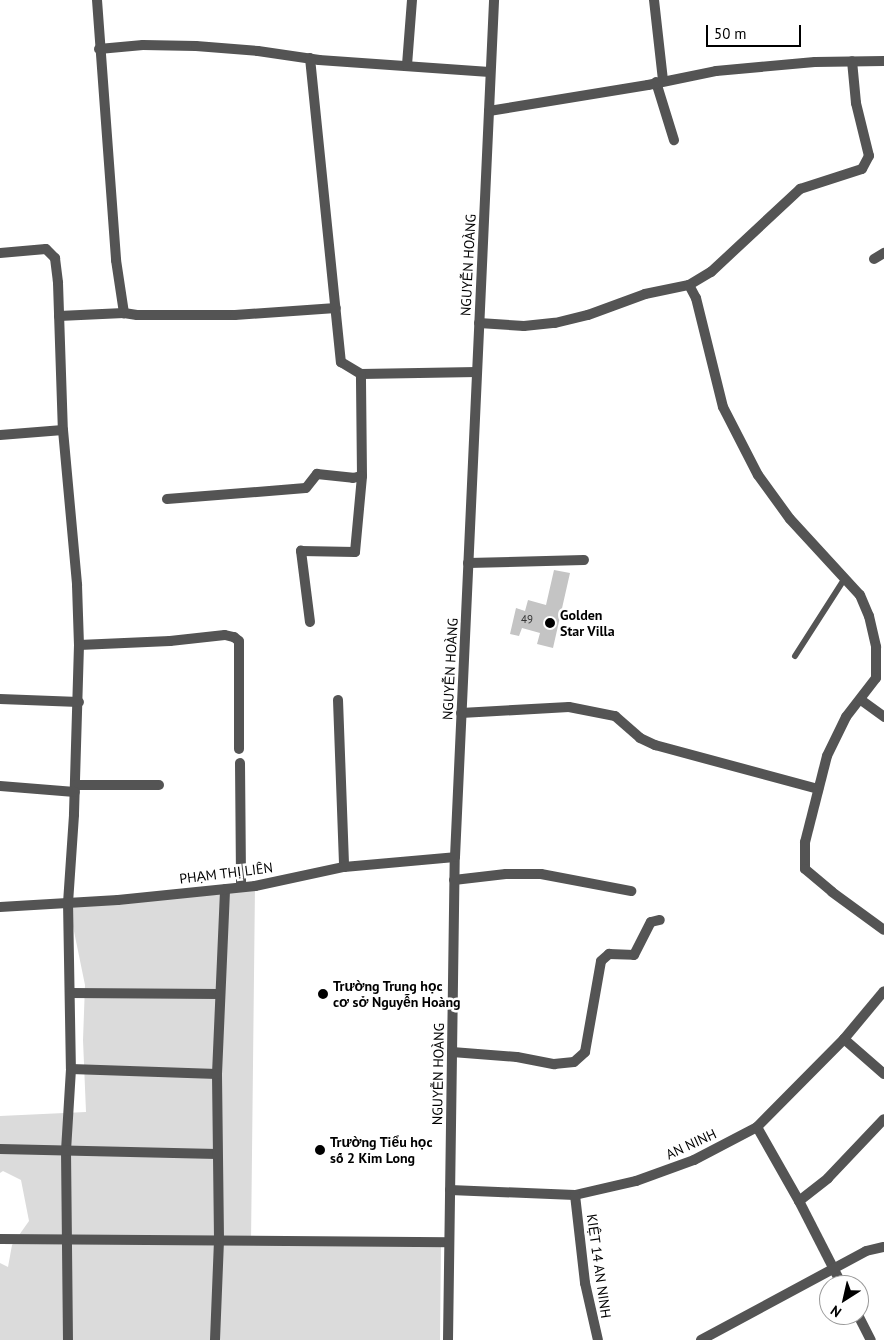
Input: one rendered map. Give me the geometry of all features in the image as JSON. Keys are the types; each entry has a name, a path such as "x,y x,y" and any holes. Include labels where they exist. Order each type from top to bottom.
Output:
{"street":[{"path":"97,0 99,49 116,260 124,313"},
{"path":"407,65 412,0"},
{"name":"NGUYỄN HOÀNG","path":"448,1340 454,880 494,0"},
{"path":"654,0 660,81 674,140"},
{"path":"99,49 143,46 196,46 258,50 310,58 490,72"},
{"path":"310,58 341,362 361,374 477,372"},
{"path":"488,111 716,71 815,62 884,61"},
{"path":"479,323 524,326 555,323 588,316 645,294 689,285 711,272 800,189 862,169 869,156 856,103 852,62"},
{"path":"0,253 46,248 55,258 63,430 77,585 80,645 79,702 68,902 71,1070 66,1151 68,1340"},
{"path":"874,259 884,253"},
{"path":"689,285 696,298 723,408 758,475 790,519 860,595 869,616 876,647 876,678 846,718 826,756 805,842 805,869 832,892 884,930"},
{"path":"59,316 124,313 137,315 235,315 336,308"},
{"path":"310,622 301,551 354,552 362,476 361,374"},
{"path":"0,435 63,430"},
{"path":"167,499 306,488 317,474 353,478 362,476"},
{"path":"468,563 584,560"},
{"path":"80,645 170,641 225,635 234,637 238,641 239,749"},
{"path":"0,699 79,702"},
{"path":"338,700 344,866"},
{"path":"861,700 884,717"},
{"path":"461,712 569,707 615,716 640,738 655,744 818,789"},
{"path":"240,763 241,887"},
{"path":"0,786 75,788 159,785"},
{"name":"PHẠM THỊ LIÊN","path":"0,908 118,900 241,887 344,866 455,857"},
{"path":"454,880 506,874 542,874 631,891"},
{"path":"215,1340 219,1239 217,1074 225,888"},
{"path":"452,1052 516,1057 554,1064 574,1062 586,1052 601,961 609,954 634,955 651,922 660,920"},
{"name":"AN NINH","path":"450,1190 575,1195 636,1181 672,1169 757,1127 844,1039 884,991"},
{"path":"70,993 220,994"},
{"path":"844,1039 884,1074"},
{"path":"71,1070 217,1074"},
{"path":"799,1201 833,1173 884,1119"},
{"path":"757,1127 799,1201 837,1275"},
{"path":"0,1149 217,1154"},
{"name":"KIỆT 14 AN NINH","path":"575,1195 585,1283 598,1340"},
{"path":"0,1239 449,1242"},
{"path":"701,1340 834,1270 866,1251 884,1247"},
{"path":"863,1325 871,1340"}],"lane":[{"path":"795,656 845,578"}],"shaded area":[{"path":"255,886 251,1243 441,1245 440,1340 0,1340 0,1263 8,1267 12,1245 29,1221 21,1180 3,1171 0,1173 0,1116 86,1112 83,1040 85,985 68,902"}],"building":[{"path":"554,570 570,573 553,648 537,644 540,633 522,628 519,636 510,634 516,608 525,611 528,600 546,605"}],"place":[{"name":"Golden Star Villa","path":"550,623"},
{"name":"Trường Trung học cơ sở Nguyễn Hoàng","path":"323,994"},
{"name":"Trường Tiểu học số 2 Kim Long","path":"320,1150"}]}
